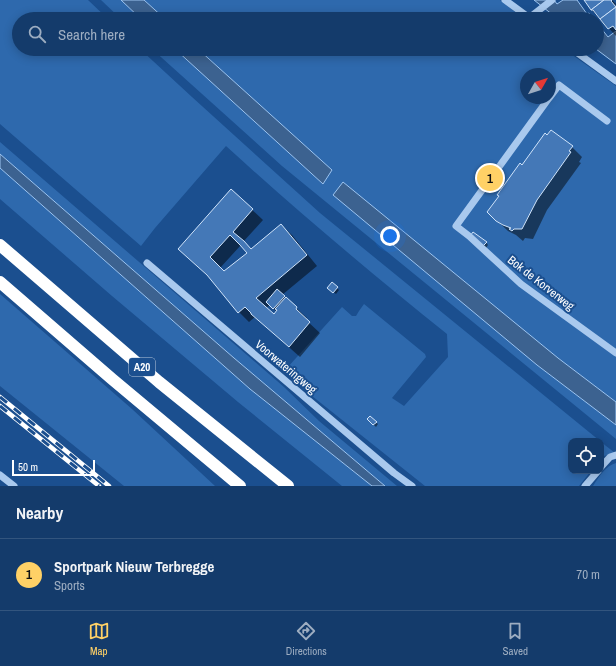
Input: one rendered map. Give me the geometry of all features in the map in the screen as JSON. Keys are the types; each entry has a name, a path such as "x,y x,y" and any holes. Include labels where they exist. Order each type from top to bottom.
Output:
{"highway":[{"name":"A20","path":"0,245 159,382 288,486"},
{"name":"A20","path":"0,282 112,379 240,486"}],"street":[{"path":"505,0 522,12"},
{"path":"537,12 552,0"},
{"path":"581,56 616,82"},
{"path":"556,89 559,85 607,121"},
{"name":"Bok de Korverweg","path":"546,104 456,226 521,284 616,353"},
{"name":"Voorwateringweg","path":"147,263 412,486"},
{"path":"604,464 610,457 616,455"},
{"path":"585,486 595,474"},
{"path":"0,475 14,486"}],"shaded area":[{"path":"0,0 88,0 101,12 12,12 12,56 148,56 320,213 596,438 568,438 568,474 589,474 579,486 425,486 302,388 287,368 342,307 352,316 356,316 364,304 425,354 426,357 392,398 404,406 448,357 447,334 335,242 226,146 141,246 0,124"},
{"path":"101,0 121,0 134,12 114,12"},
{"path":"121,0 144,0 157,12 134,12"},
{"path":"144,0 500,0 515,12 157,12"},
{"path":"534,0 554,0 557,4 563,0 577,0 586,12 549,12"},
{"path":"616,31 616,64 604,55 604,32 608,37"},
{"path":"160,56 183,56 323,184 331,170 206,56 574,56 616,86 616,402 558,358 537,365 616,425 616,439 282,166"},
{"path":"183,56 206,56 332,170 323,184"},
{"path":"0,142 284,387 319,421 397,486 385,486 234,358 0,154"},
{"path":"0,154 234,358 385,486 372,486 250,389 0,168"},
{"path":"0,168 250,389 372,486 342,486 238,402 112,296 0,199"},
{"path":"343,182 558,358 616,402 616,425 537,365 333,195"},
{"path":"0,294 132,409 215,486 124,486 0,386"},
{"path":"604,444 615,453 604,456"},
{"path":"616,463 616,486 593,486 601,474 604,474 605,469"}],"building":[{"path":"584,0 604,0 591,10"},
{"path":"604,0 612,0 611,1 616,7 604,16 604,12 595,12 591,10"},
{"path":"616,7 616,30 613,26 608,29 604,24 604,16"},
{"path":"551,130 573,146 569,151 571,152 537,200 522,229 514,229 512,231 509,229 511,228 496,221 487,212 499,196 497,195 520,163 522,165 545,133 547,135"},
{"path":"231,189 253,209 233,232 251,249 281,224 307,255 256,298 274,314 277,310 275,309 286,297 310,322 289,347 245,307 238,313 207,275 178,249","holes":["230,235 247,253 224,271 210,257"]},
{"path":"473,232 487,242 483,246 470,236"},
{"path":"332,282 338,287 333,293 327,288"},
{"path":"277,289 285,296 273,309 266,302"},
{"path":"370,416 377,422 373,425 367,419"}],"railway":[{"path":"0,397 109,486"},
{"path":"0,406 99,486"}],"place":[{"name":"Sportpark Nieuw Terbregge","path":"490,178"}]}
